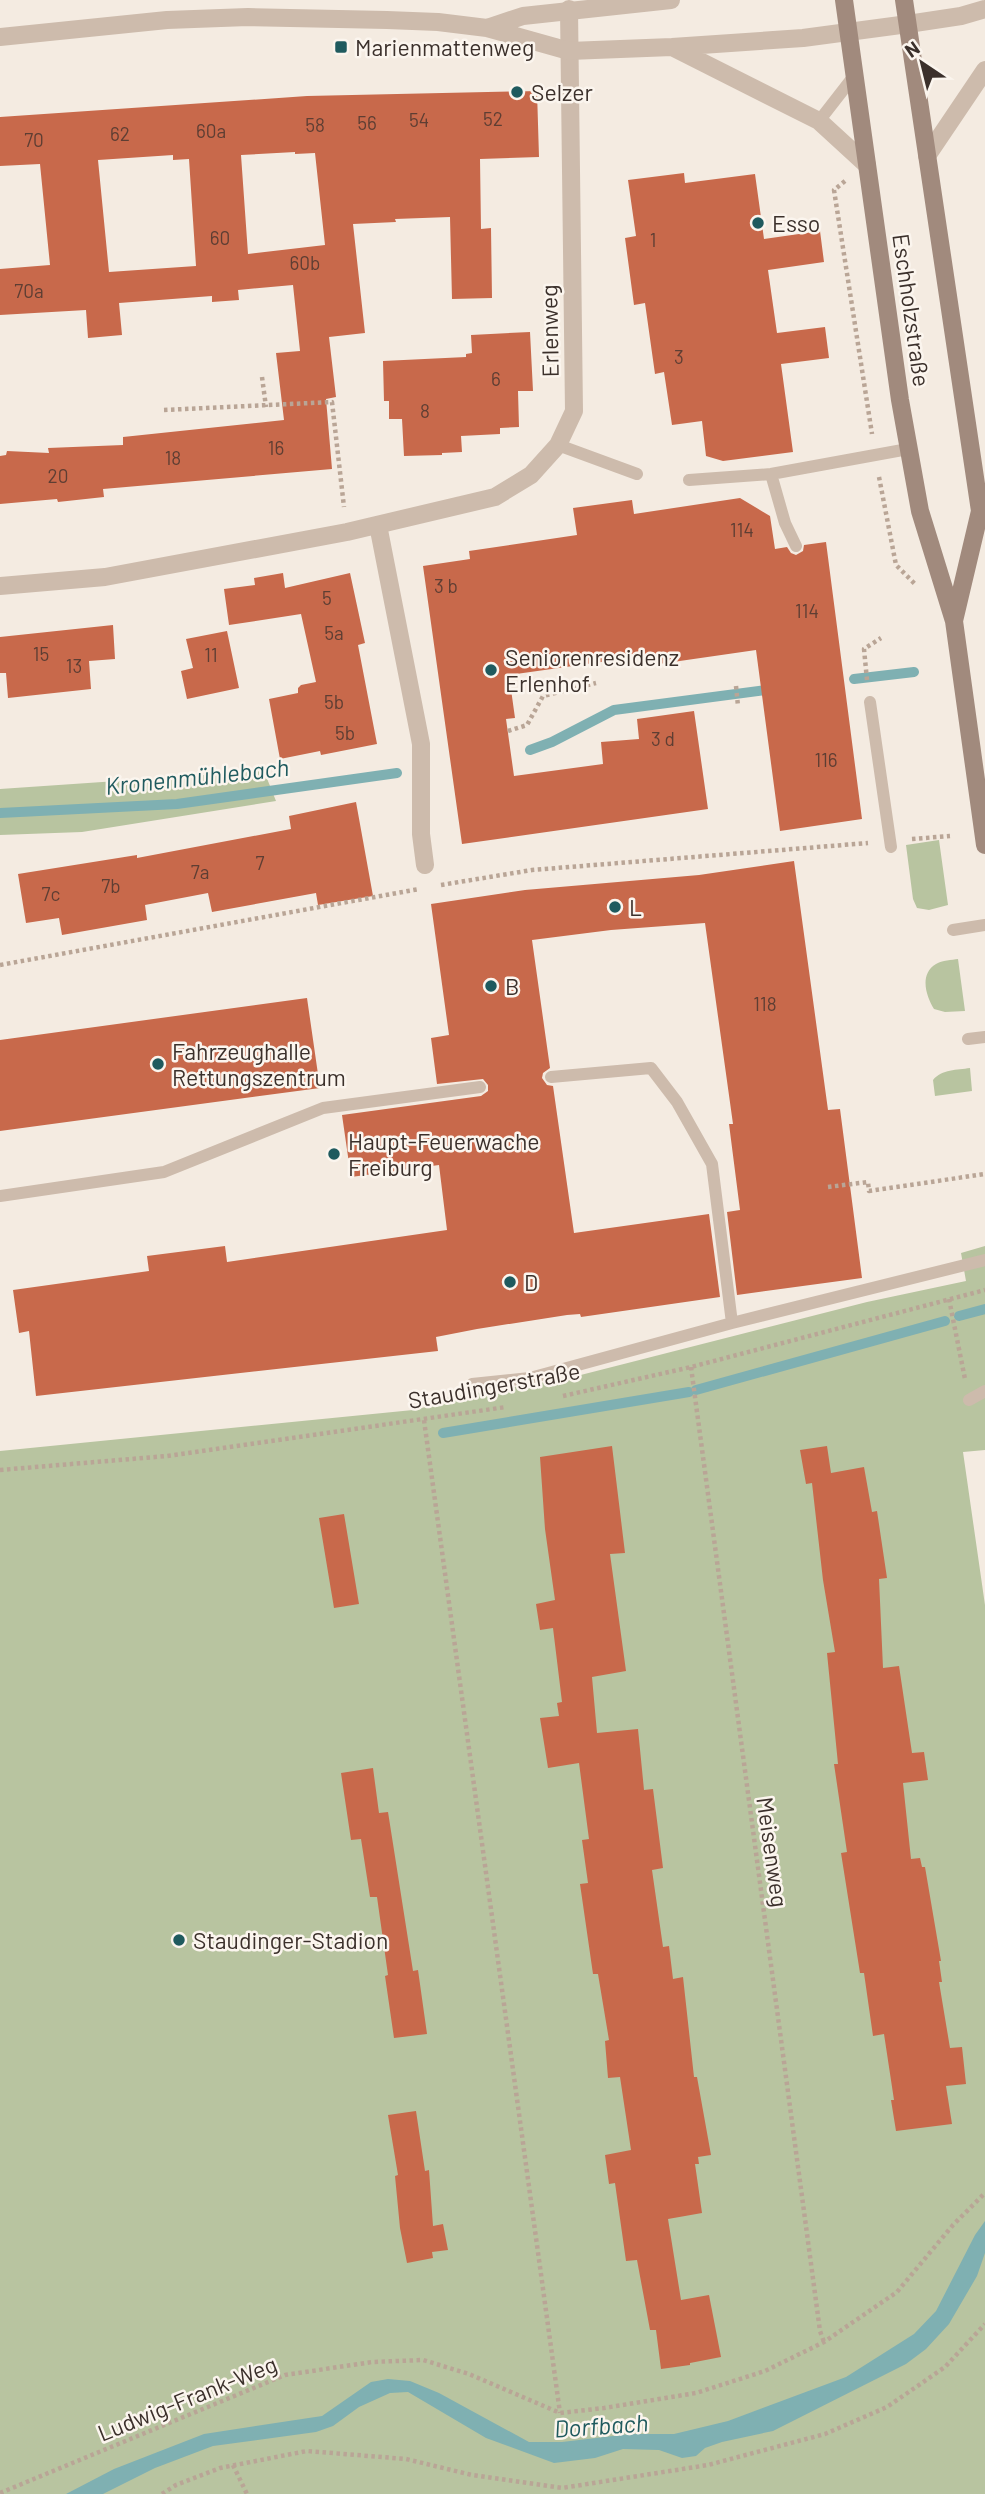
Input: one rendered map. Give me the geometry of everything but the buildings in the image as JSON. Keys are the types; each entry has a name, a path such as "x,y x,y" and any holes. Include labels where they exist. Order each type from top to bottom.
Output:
{"main road":[{"name":"Eschholzstraße","path":"844,0 908,449 920,511 954,621 985,845"},
{"name":"Eschholzstraße","path":"904,0 980,510 954,621"}],"street":[{"path":"487,28 523,16 569,9 671,0"},
{"name":"Erlenweg","path":"0,586 105,577 347,532 495,497 531,475 558,445 574,411 569,9"},
{"path":"0,37 159,21 248,17 425,21 487,28 569,51 803,38 961,16 985,9"},
{"path":"672,47 819,121 867,165"},
{"path":"927,156 984,72"},
{"path":"378,525 421,744 421,834 425,865"}],"lane":[{"path":"819,121 854,76"},
{"path":"558,445 637,474"},
{"path":"689,480 771,474 908,449"},
{"path":"771,474 785,523 796,546"},
{"path":"870,702 891,844"},
{"path":"953,930 985,925"},
{"path":"968,1039 985,1037"},
{"path":"551,1077 651,1068 677,1102 712,1164 732,1323"},
{"path":"0,1196 164,1172 323,1108 480,1087"},
{"name":"Staudingerstraße","path":"472,1384 530,1378 732,1323 985,1260"},
{"path":"969,1400 985,1391"}],"path":[{"path":"834,190 875,455 896,565"},
{"path":"262,377 266,407"},
{"path":"164,410 332,402 347,532"},
{"path":"867,678 864,649 881,638"},
{"path":"508,731 527,724 543,696 596,682"},
{"path":"736,686 738,706"},
{"path":"0,965 532,870 891,844 950,836"},
{"path":"828,1187 868,1182 869,1191 985,1174"},
{"name":"Staudingerstraße","path":"561,1397 691,1367 985,1290"},
{"path":"950,1300 969,1400"},
{"name":"Meisenweg","path":"691,1367 820,2331 824,2342"},
{"name":"Staudingerstraße","path":"0,1470 167,1456 506,1406"},
{"path":"424,1420 560,2413"},
{"name":"Ludwig-Frank-Weg","path":"0,2493 285,2375 372,2362 423,2360 469,2374 560,2413 696,2393 765,2371 824,2342 897,2292 953,2225 985,2193"},
{"path":"162,2494 220,2468 307,2451 405,2459 472,2475 562,2488 708,2465 825,2434 887,2407 945,2367 985,2324"},
{"path":"233,2465 247,2494"}],"green space":[{"path":"264,771 276,801 82,832 0,835 0,789"},
{"path":"939,840 948,905 929,910 917,908 913,899 906,845"},
{"path":"958,959 965,1011 945,1012 934,1009 927,992 927,973 938,963"},
{"path":"970,1068 972,1091 935,1096 933,1080 937,1076"},
{"path":"985,1246 985,1450 963,1452 985,1605 985,2494 0,2494 0,1451 413,1410 438,1404 445,1398 565,1379 867,1302 966,1281 961,1253"}],"water":[{"path":"985,2221 985,2253 977,2276 949,2324 926,2349 906,2364 773,2431 722,2442 705,2448 696,2456 682,2458 659,2450 623,2449 595,2458 554,2463 486,2438 408,2392 390,2393 359,2407 333,2426 316,2432 213,2446 155,2468 103,2494 66,2494 114,2469 204,2434 322,2416 371,2382 388,2379 410,2381 439,2393 529,2442 562,2442 630,2434 674,2434 728,2421 846,2377 914,2334 936,2311"}],"waterway":[{"name":"Kronenmühlebach","path":"854,679 914,672"},
{"name":"Kronenmühlebach","path":"530,750 552,742 614,710 774,689"},
{"name":"Kronenmühlebach","path":"0,813 177,804 397,773"},
{"path":"959,1316 985,1309"},
{"path":"696,1390 945,1321"},
{"path":"443,1433 689,1392"}],"place":[{"name":"Marienmattenweg","path":"341,47"},
{"name":"Selzer","path":"517,92"},
{"name":"Esso","path":"758,223"},
{"name":"Seniorenresidenz Erlenhof","path":"491,670"},
{"name":"L","path":"615,907"},
{"name":"B","path":"491,986"},
{"name":"Fahrzeughalle Rettungszentrum","path":"158,1064"},
{"name":"Haupt-Feuerwache Freiburg","path":"334,1154"},
{"name":"D","path":"510,1282"},
{"name":"Staudinger-Stadion","path":"179,1940"}],"water label":[{"name":"Dorfbach","path":"601,2425"}]}
